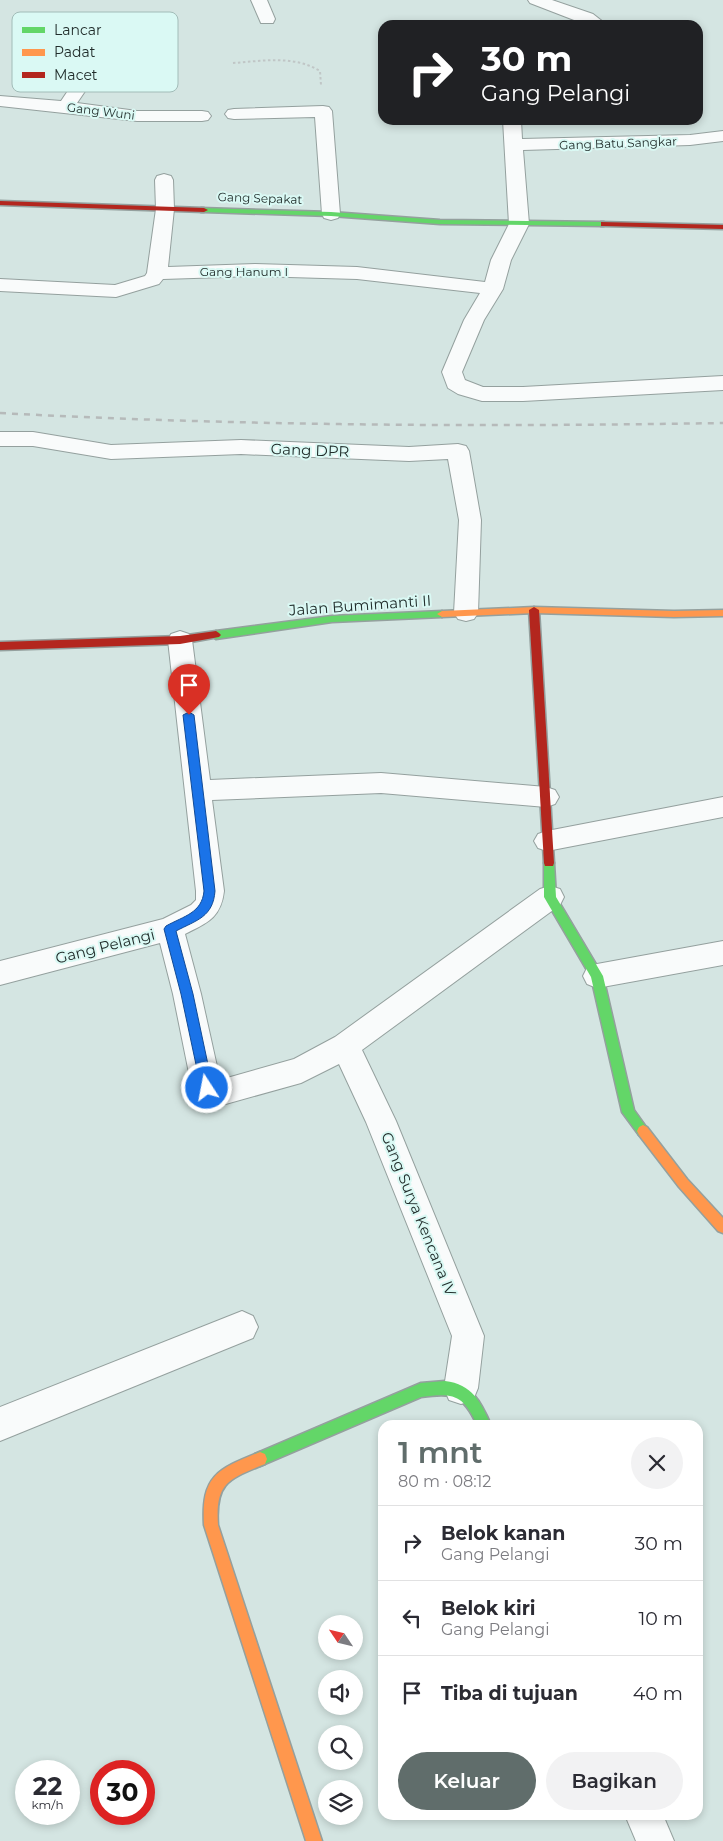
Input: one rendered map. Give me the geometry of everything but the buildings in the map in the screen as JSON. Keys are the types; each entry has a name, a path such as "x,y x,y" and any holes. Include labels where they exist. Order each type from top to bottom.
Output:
{"street":[{"path":"259,0 267,19"},
{"path":"536,0 590,20"},
{"path":"66,107 76,92"},
{"name":"Gang Wuni","path":"0,100 137,116 202,116"},
{"path":"234,114 323,111 331,214"},
{"path":"512,125 519,224 501,260 493,289 474,320 452,372 455,383 465,389 482,394 523,394 723,383"},
{"path":"690,140 691,125"},
{"name":"Gang Batu Sangkar","path":"514,145 690,140 723,136"},
{"path":"0,285 116,291 152,280 157,272 165,209 164,180"},
{"name":"Gang Sepakat","path":"0,203 41,206 331,214 440,222 519,224"},
{"path":"519,224 632,224 723,227"},
{"name":"Gang Hanum I","path":"157,272 255,270 357,273 493,289"},
{"name":"Gang DPR","path":"0,439 33,439 111,452 241,447 409,454 458,451 470,520 466,613"},
{"path":"534,610 546,797 550,897 597,976 628,1112 684,1183 723,1227"},
{"name":"Jalan Bumimanti II","path":"0,646 180,640 332,619 534,610 674,614 723,613"},
{"name":"Gang Pelangi","path":"0,973 170,929 201,913 209,903 210,891 180,640"},
{"path":"197,791 380,783 546,797"},
{"path":"548,841 723,807"},
{"path":"170,929 210,1085 301,1070 345,1046 550,897"},
{"path":"597,976 723,953"},
{"path":"0,967 0,973"},
{"name":"Gang Surya Kencana IV","path":"345,1046 381,1121 468,1336 460,1388"},
{"path":"0,1424 242,1328"},
{"path":"314,1841 211,1525 208,1501 219,1480 232,1471 420,1390 445,1386 460,1388 476,1403 482,1420"},
{"path":"646,1820 655,1841"}],"path":[{"path":"232,63 276,60 314,65 320,71 323,111"}],"railway":[{"path":"0,413 271,423 542,425 723,423"}],"traffic: fast":[{"path":"204,210 331,214 440,222 604,224"},
{"path":"216,635 332,619 442,614"},
{"path":"549,863 550,897 597,976 628,1112 643,1131"},
{"path":"260,1459 421,1390 445,1388 461,1392 468,1397 482,1420"}],"traffic: slow":[{"path":"442,614 534,610 674,614 723,613"},
{"path":"643,1131 683,1183 723,1227"},
{"path":"260,1459 226,1475 219,1481 211,1498 211,1525 314,1841"}],"traffic: jam":[{"path":"0,203 204,210"},
{"path":"604,224 723,227"},
{"path":"534,610 549,863"},
{"path":"0,646 180,640 216,635"}],"route":[{"path":"189,715 210,891 209,903 201,913 170,929 187,994 207,1088"}]}
